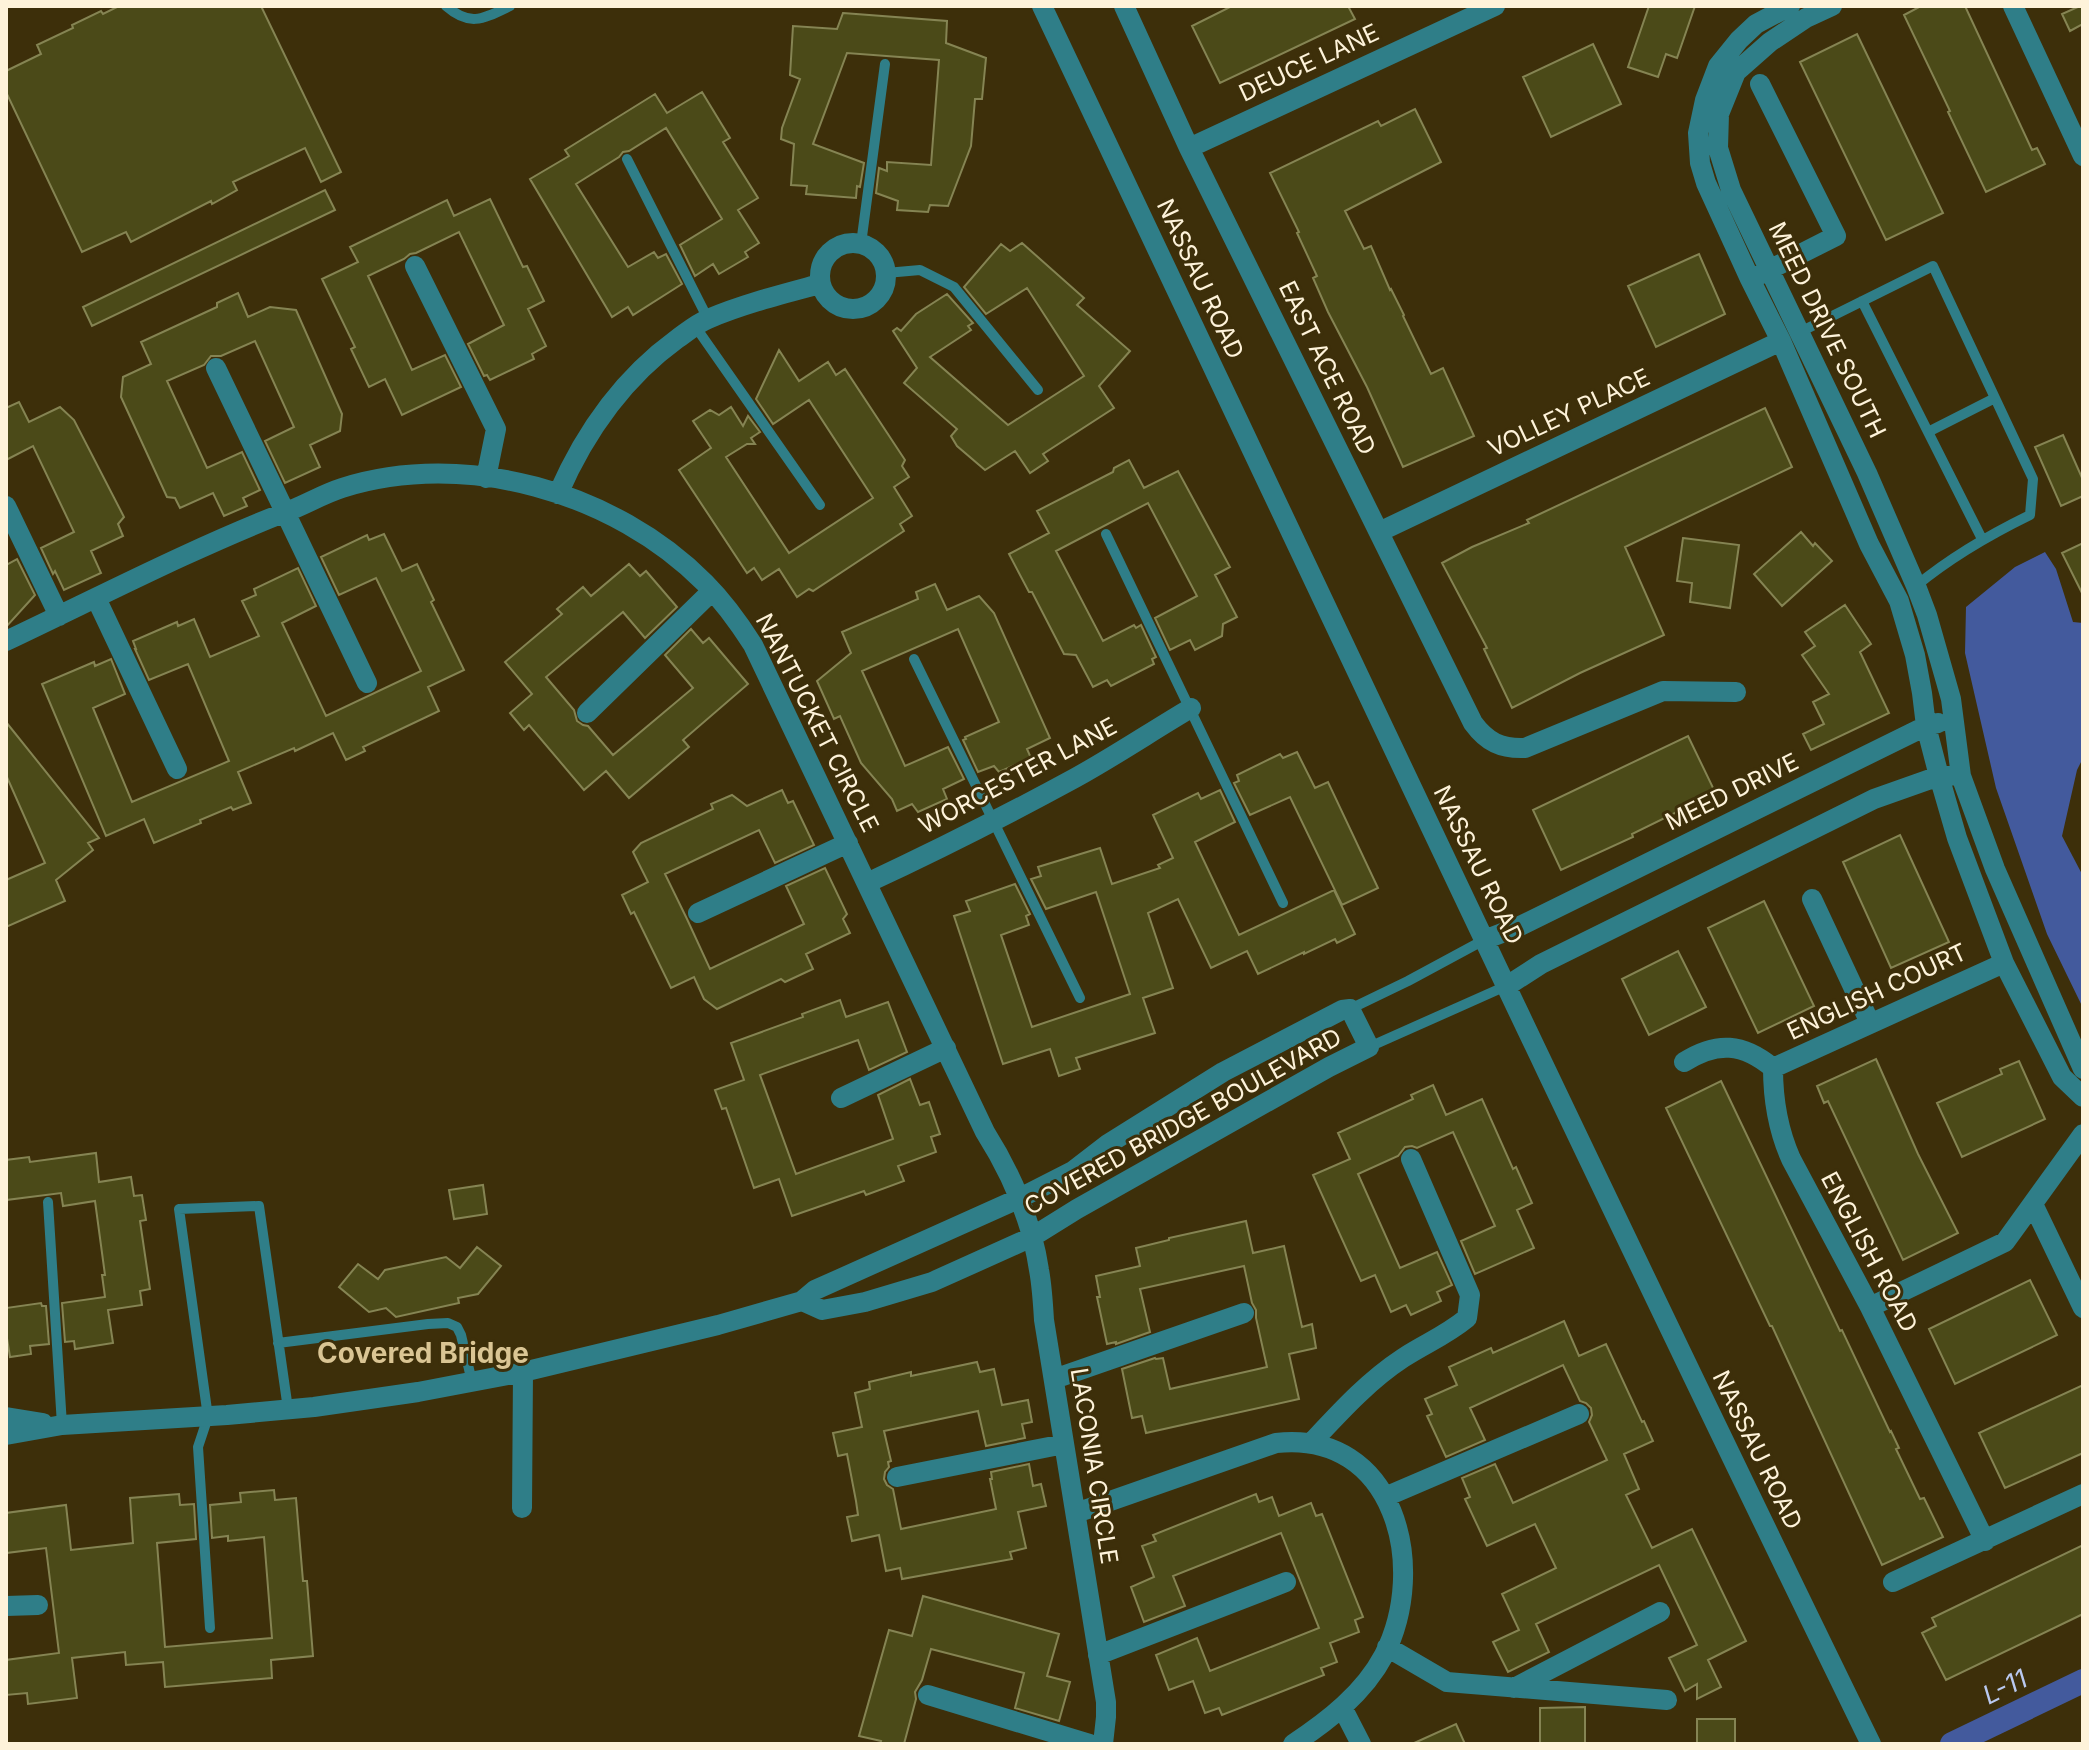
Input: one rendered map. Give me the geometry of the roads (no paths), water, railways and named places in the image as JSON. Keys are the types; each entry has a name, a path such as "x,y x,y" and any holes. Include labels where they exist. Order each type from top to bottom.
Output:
{"street":[{"name":"NASSAU ROAD","path":"1042,6 1484,940 1871,1744"},
{"name":"EAST ACE ROAD","path":"1124,6 1189,148 1482,736 1510,749 1525,748 1663,691 1736,692"},
{"name":"DEUCE LANE","path":"1189,148 1495,6"},
{"name":"MEED DRIVE SOUTH","path":"1790,6 1756,24 1718,66 1705,100 1698,133 1700,163 1706,183 1750,279 1790,337 1867,473 1927,615 1954,720"},
{"name":"MEED DRIVE SOUTH","path":"1832,6 1806,18 1770,42 1736,72 1719,114 1718,148 1731,190 1769,270 1790,337 1869,544 1899,601 1915,655 1926,726 1939,776 1957,838 2004,963 2062,1077 2083,1097"},
{"path":"2013,6 2083,156"},
{"path":"1750,279 1836,236 1760,84"},
{"path":"850,243 870,248 884,263 886,273 885,284 873,303 852,309 842,308 824,295 819,273 829,253 838,246 850,243"},
{"path":"415,266 496,429 486,478"},
{"path":"558,494 594,425 623,387 657,354 701,323 820,284"},
{"name":"VOLLEY PLACE","path":"1379,532 1790,337"},
{"path":"216,368 367,683"},
{"name":"NANTUCKET CIRCLE","path":"6,641 266,519 340,488 376,480 405,475 447,474 486,478 558,494 605,513 677,558 731,612 753,645 1018,1199"},
{"path":"6,506 59,616"},
{"path":"587,713 712,591"},
{"path":"96,598 177,769"},
{"name":"WORCESTER LANE","path":"867,883 974,832 1077,777 1191,708"},
{"name":"MEED DRIVE","path":"1484,940 1520,926 1926,726 1954,720"},
{"path":"1954,720 1961,776 1995,869 2083,1069"},
{"path":"1507,986 1541,964 1874,799 1939,776 1961,776"},
{"path":"698,913 848,843"},
{"path":"1812,899 1870,1023"},
{"name":"ENGLISH COURT","path":"1773,1068 2004,963"},
{"name":"COVERED BRIDGE BOULEVARD","path":"6,1435 62,1425 208,1417 418,1392 523,1372 718,1325 802,1301 815,1290 1018,1199 1073,1171 1108,1144 1223,1072 1342,1010 1350,1009 1369,1047 1032,1237 932,1282 865,1302 822,1310 802,1301"},
{"path":"1684,1062 1699,1052 1731,1047 1747,1051 1773,1068"},
{"path":"841,1098 946,1048"},
{"name":"ENGLISH ROAD","path":"1773,1068 1776,1115 1785,1145 1870,1307 1985,1541"},
{"path":"1870,1307 2005,1242 2083,1134"},
{"path":"1311,1443 1361,1390 1467,1318 1470,1295 1411,1159"},
{"name":"LACONIA CIRCLE","path":"1018,1199 1032,1237 1039,1270 1044,1320 1106,1702 1103,1744"},
{"path":"2033,1204 2083,1308"},
{"path":"1054,1379 1244,1313"},
{"path":"522,1508 523,1372"},
{"path":"1385,1497 1579,1414"},
{"name":"COVERED BRIDGE BOULEVARD","path":"6,1417 62,1425"},
{"path":"1076,1513 1276,1443 1311,1443 1344,1454 1371,1475 1385,1497 1399,1538 1403,1575 1399,1612 1387,1647 1374,1671 1342,1707 1293,1744"},
{"path":"897,1477 1064,1444"},
{"path":"1893,1582 2083,1494"},
{"path":"1098,1655 1286,1582"},
{"path":"6,1606 38,1605"},
{"path":"1514,1688 1660,1612"},
{"path":"1387,1647 1447,1682 1667,1700"},
{"path":"928,1695 1090,1744"},
{"path":"1342,1707 1361,1744"}],"lane":[{"path":"446,6 456,15 476,20 510,6"},
{"path":"861,244 885,64"},
{"path":"627,159 701,323 820,505"},
{"path":"1790,337 1933,266 2033,479 2030,515 1982,539 1938,568 1899,601"},
{"path":"886,273 920,270 954,287 1038,390"},
{"path":"1862,301 1982,539"},
{"path":"1928,432 1995,398"},
{"path":"1106,534 1283,903"},
{"path":"914,659 1080,998"},
{"path":"1350,1009 1484,940"},
{"path":"1369,1047 1507,986"},
{"path":"48,1202 62,1425"},
{"path":"210,1628 198,1447 208,1417 179,1209 259,1206 288,1409"},
{"path":"278,1343 448,1323 457,1327 461,1335 472,1382"}],"water":[{"path":"2045,552 2056,569 2073,622 2083,623 2083,758 2077,770 2062,836 2083,876 2083,1008 2047,934 1996,788 1965,653 1966,607 2015,567"}],"waterway":[{"name":"L-11","path":"1952,1744 2083,1681"}],"district":[{"name":"Covered Bridge","path":"423,1353"}]}
